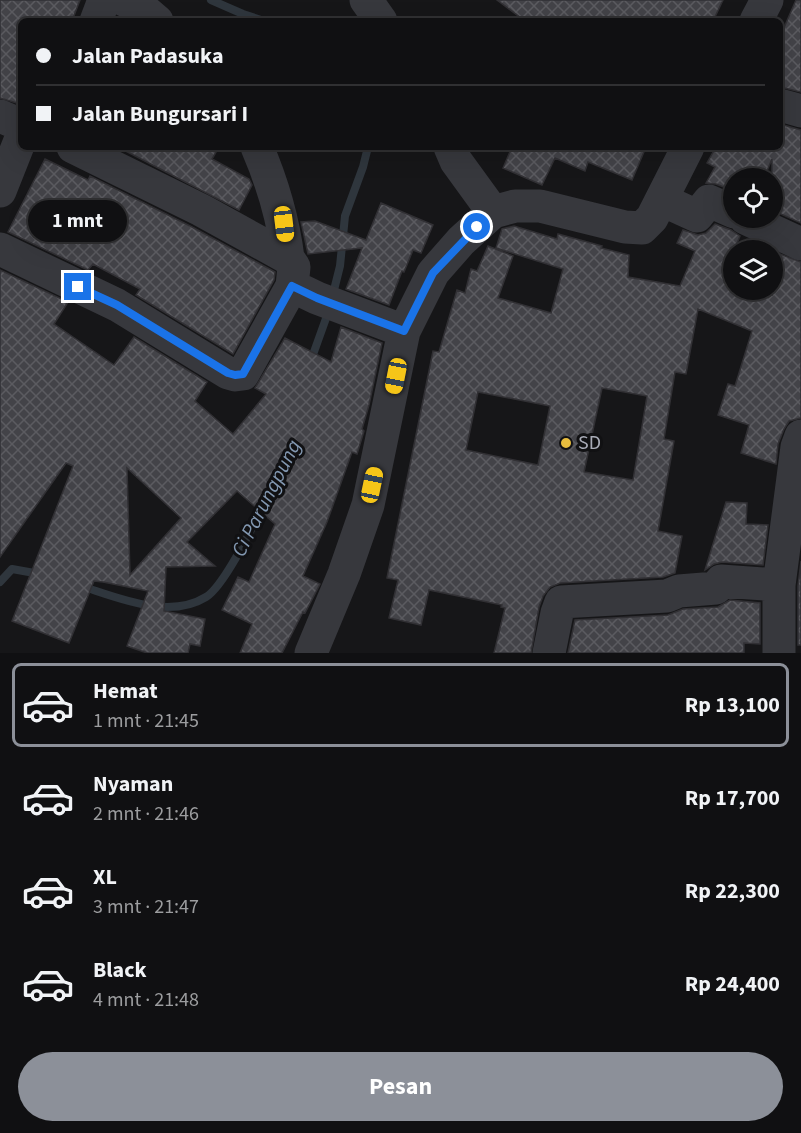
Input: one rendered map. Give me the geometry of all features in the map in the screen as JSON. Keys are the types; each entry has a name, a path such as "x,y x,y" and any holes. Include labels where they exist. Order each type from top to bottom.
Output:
{"street":[{"path":"97,18 104,0"},
{"path":"124,0 144,10 153,18"},
{"path":"366,0 379,18"},
{"path":"758,18 767,0"},
{"path":"783,106 801,111"},
{"path":"0,116 18,124"},
{"path":"0,191 18,146"},
{"path":"79,150 201,210 299,280 367,317 404,331"},
{"path":"0,249 117,305 228,373 243,374 299,280 284,224 258,150"},
{"path":"451,150 456,161 493,212"},
{"path":"311,653 344,574 368,505 404,331 433,273 461,241 493,212 515,206 540,206 626,227 642,228 652,218 687,150"},
{"path":"662,200 697,216 709,201 723,207"},
{"path":"767,228 801,244"},
{"path":"801,252 797,261 801,263"},
{"path":"779,653 786,605 797,447 801,436"},
{"path":"549,653 561,602 667,596 679,591 716,588 721,581 786,605"}],"building":[{"path":"0,0 80,0 73,18 18,18 18,103 0,98"},
{"path":"497,0 723,0 714,18 521,18"},
{"path":"796,0 801,0 801,92 783,88 783,30"},
{"path":"783,125 801,130 801,223 783,215 783,168 772,168 772,159 768,168 723,168 723,187 706,183 715,167 707,163 714,150 783,150"},
{"path":"124,150 217,150 212,159 249,179 252,185 239,210"},
{"path":"511,150 645,150 632,180 588,162 585,171 555,158 542,185 503,168"},
{"path":"45,159 88,180 90,176 275,272 274,280 233,354 136,295 140,289 93,264 88,270 8,232"},
{"path":"381,203 433,225 421,253 413,250 389,305 346,289 362,248 308,254 301,222 315,221 366,240"},
{"path":"715,224 740,236 738,240 723,240 723,300 783,300 783,255 801,262 801,418 789,421 784,429 778,444 776,464 741,453 749,425 718,415 728,384 735,386 752,331 698,309 686,374 675,372 664,439 674,441 658,531 682,536 675,573 663,577 560,583 550,587 539,607 531,653 494,653 505,608 501,607 502,605 429,590 421,625 389,618 398,580 387,578 433,351 439,352 457,290 465,293 471,269 477,271 488,246 513,256 498,298 551,313 563,269 496,248 502,229 514,226 557,239 558,234 602,246 601,248 629,255 628,277 680,286 695,251 677,243 683,230 698,235 706,233","holes":["602,388 647,396 633,480 584,472","478,392 550,406 538,465 466,450"]},
{"path":"0,270 68,302 54,324 114,365 134,337 207,382 195,401 233,434 266,394 255,388 285,338 331,362 341,327 382,343 357,454 352,452 327,522 303,576 320,584 282,653 240,653 252,624 222,610 238,577 249,582 275,524 237,491 187,542 215,566 166,567 164,611 205,619 200,646 190,644 188,653 147,653 127,646 148,591 103,582 94,581 69,643 12,621 73,466 66,463 0,557","holes":["127,468 181,518 130,575"]},
{"path":"726,502 747,503 746,524 768,525 763,565 722,562 705,570"},
{"path":"801,561 801,645 798,645 798,586"},
{"path":"730,600 760,603 760,644 744,643 744,653 568,653 575,620 668,615 683,609 718,607"}],"waterway":[{"name":"Ci Parungpung","path":"211,0 255,18"},
{"name":"Ci Parungpung","path":"332,298 340,266 345,216 367,150"},
{"name":"Ci Parungpung","path":"310,363 329,310"},
{"name":"Ci Parungpung","path":"81,586 144,605 176,607 192,604 206,597 222,580 239,553 265,502"},
{"name":"Ci Parungpung","path":"0,582 12,569 40,574"}],"place":[{"name":"SD","path":"566,443"}],"route":[{"path":"78,287 117,305 228,373 243,374 292,286 317,298 404,331 433,273 461,241 477,227"}]}
